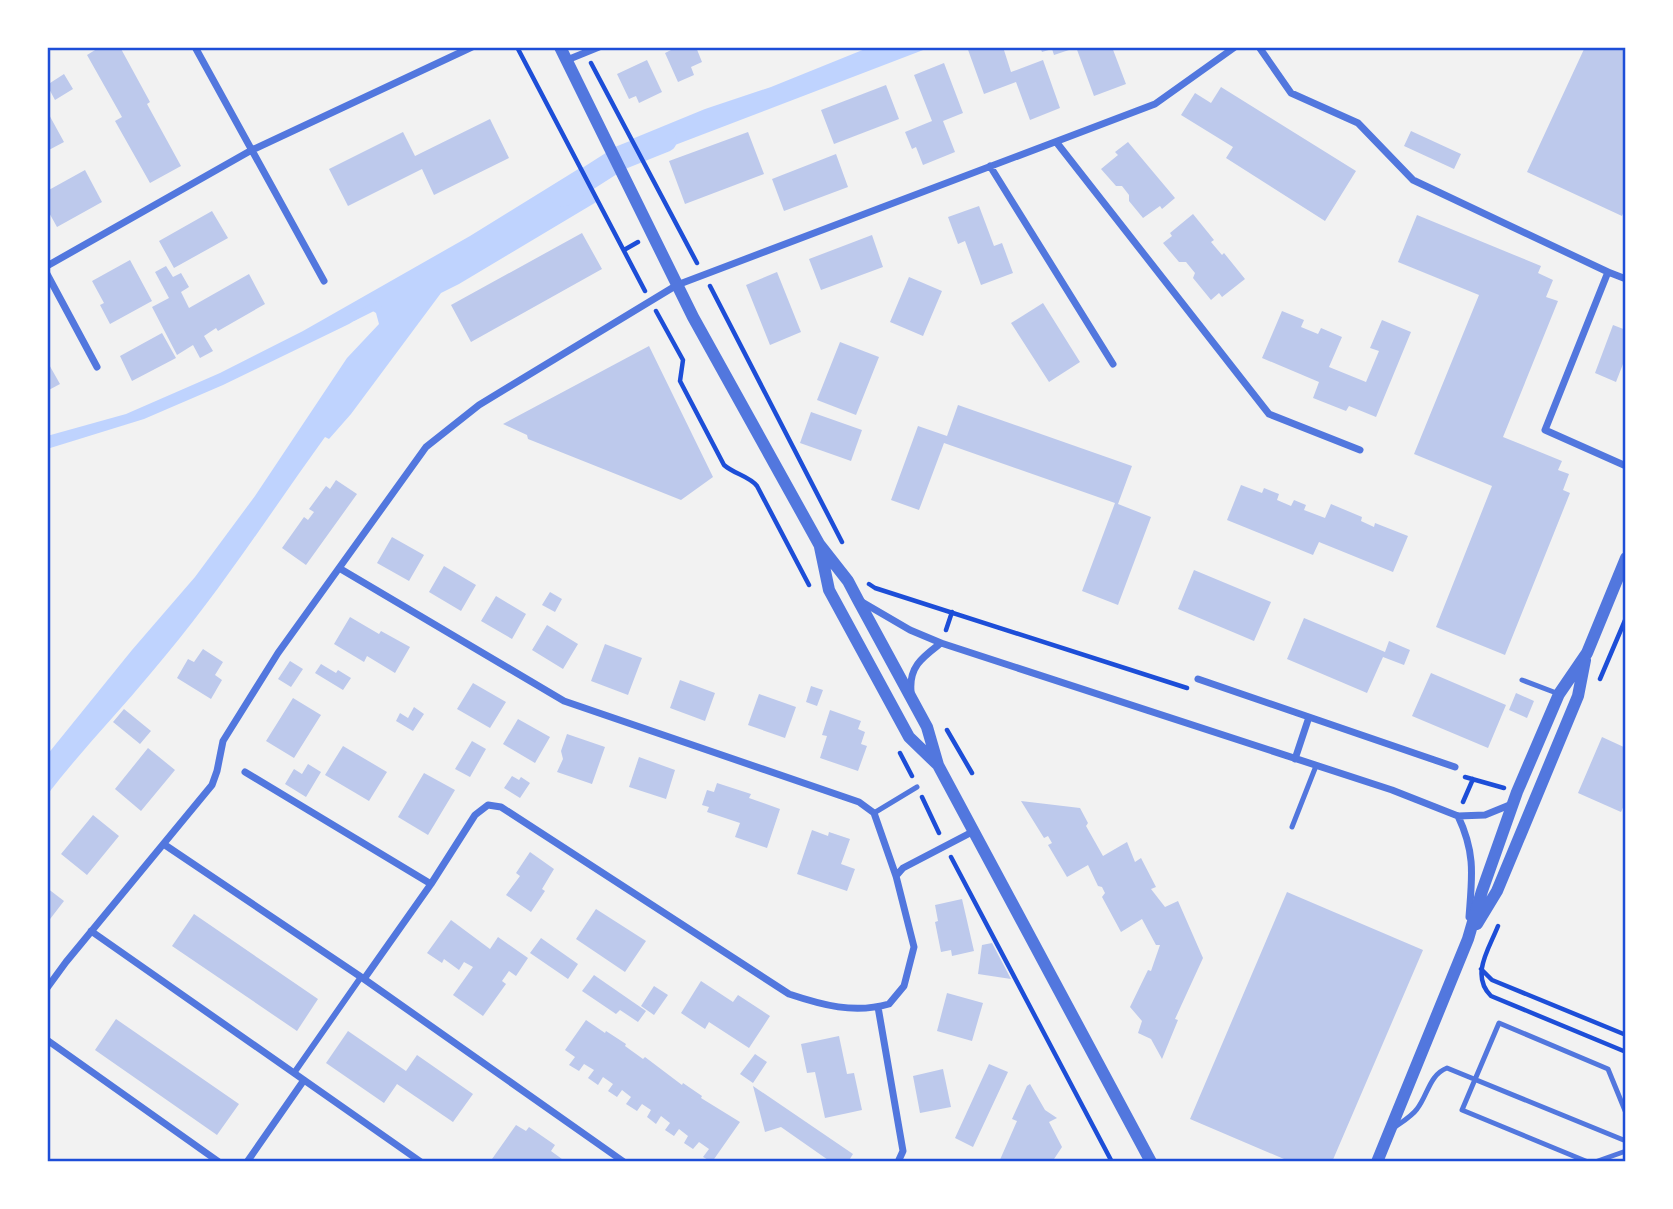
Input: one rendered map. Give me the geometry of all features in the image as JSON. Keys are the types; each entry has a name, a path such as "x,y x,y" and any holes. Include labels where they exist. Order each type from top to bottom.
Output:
{"street":[{"path":"195,47 324,282"},
{"path":"47,266 250,151 472,47"},
{"path":"561,47 677,285 819,544 859,600 927,727 938,765 1150,1162"},
{"path":"568,60 599,47"},
{"path":"47,988 212,785 223,741 278,653 426,447 479,405 677,285 1155,104 1235,47"},
{"path":"1259,47 1292,93 1358,123 1413,180 1626,279"},
{"path":"1057,143 1269,414 1360,450"},
{"path":"990,166 1113,365"},
{"path":"1608,272 1545,430 1626,466"},
{"path":"47,274 97,367"},
{"path":"819,544 829,590 909,737 938,765"},
{"path":"1468,939 1497,891 1573,709 1587,653 1626,558"},
{"path":"294,1073 431,884 475,815 488,805 501,807 789,994 818,1003 858,1010 889,1004 904,986 914,947 896,876 874,813 859,802 565,701 339,568"},
{"path":"859,600 910,631 941,643 1392,790 1458,816 1485,815 1515,798"},
{"path":"912,699 912,673 925,656 941,643"},
{"path":"1377,1162 1468,939 1515,798 1559,694 1587,653"},
{"path":"1198,679 1457,771"},
{"path":"1295,759 1309,717"},
{"path":"245,772 431,884"},
{"path":"1458,816 1468,836 1473,861 1468,939"},
{"path":"896,876 903,868 974,831"},
{"path":"165,845 362,978 624,1162"},
{"path":"91,931 421,1162"},
{"path":"878,1007 903,1151 898,1162"},
{"path":"47,1040 219,1162"},
{"path":"247,1162 304,1080"}],"lane":[{"path":"1522,680 1559,694"},
{"path":"1292,827 1316,765"},
{"path":"874,813 917,787"},
{"path":"1588,1162 1462,1110 1499,1023 1608,1069 1626,1113"},
{"path":"1390,1132 1417,1110 1440,1071 1447,1068 1626,1141"},
{"path":"1595,1162 1626,1151"}],"path":[{"path":"517,47 682,360 680,381 724,465 733,473 752,480 757,486 814,594"},
{"path":"586,53 845,548"},
{"path":"867,582 875,588 1188,688"},
{"path":"941,719 972,772"},
{"path":"899,752 945,846 1112,1162"},
{"path":"1457,771 1515,798"},
{"path":"1458,816 1473,779"},
{"path":"1480,969 1492,980 1626,1035"},
{"path":"1480,979 1490,996 1626,1052"}],"water":[{"path":"870,47 931,47 641,158 632,139 705,109 771,87"},
{"path":"580,168 598,201 441,293 351,414 329,439 325,437 175,645 47,795 47,755 195,577 255,496 347,358 379,324 376,313 368,308 364,309 359,318 349,324 223,385 144,419 47,449 47,436 126,414 220,373 303,331 470,236"}],"building":[{"path":"100,47 120,47 181,166 150,183 115,121 122,117 87,55"},
{"path":"677,47 696,47 702,62 691,67 694,75 678,82 665,53"},
{"path":"967,47 1003,47 1011,72 1043,60 1060,108 1030,120 1016,82 984,94"},
{"path":"1040,47 1075,48 1054,55 1052,49 1042,52"},
{"path":"1076,47 1112,47 1126,84 1094,96"},
{"path":"1585,47 1626,47 1626,207 1622,216 1527,172"},
{"path":"647,60 662,92 639,103 636,96 629,99 617,74"},
{"path":"944,63 963,113 943,121 955,152 923,165 916,147 912,149 905,132 932,121 914,75"},
{"path":"64,74 73,89 55,100 47,85"},
{"path":"886,85 899,119 834,144 821,110"},
{"path":"1221,87 1356,171 1325,221 1226,158 1233,147 1181,115 1195,93 1211,103"},
{"path":"47,111 64,142 47,151"},
{"path":"490,119 509,158 434,195 422,169 348,206 329,169 403,132 415,156"},
{"path":"1411,131 1461,154 1454,169 1404,146"},
{"path":"748,132 764,174 685,204 669,161"},
{"path":"1128,142 1175,198 1162,209 1160,206 1143,218 1129,201 1129,195 1122,186 1116,186 1101,169 1118,155 1115,152"},
{"path":"836,154 848,187 784,211 772,179"},
{"path":"85,170 102,202 57,227 47,209 47,191"},
{"path":"979,206 994,246 1002,243 1013,273 981,285 965,241 958,244 948,217"},
{"path":"212,211 228,238 174,268 159,241"},
{"path":"1193,214 1214,240 1211,242 1222,255 1224,253 1245,279 1222,297 1219,293 1211,300 1193,278 1195,273 1186,262 1179,262 1163,243 1172,236 1170,233"},
{"path":"1417,215 1541,266 1538,273 1553,280 1546,297 1558,301 1503,437 1562,461 1558,470 1569,474 1563,490 1570,493 1505,655 1436,627 1492,486 1414,454 1479,295 1398,262"},
{"path":"582,233 602,269 471,342 451,305"},
{"path":"872,235 883,267 821,290 809,259"},
{"path":"130,260 152,301 110,324 100,305 104,303 92,281"},
{"path":"166,266 173,277 181,273 189,287 181,292 189,308 249,274 265,304 204,336 213,351 200,358 193,345 177,355 152,307 169,298 155,272"},
{"path":"777,272 801,332 770,345 746,285"},
{"path":"909,277 942,291 923,336 890,322"},
{"path":"1043,303 1080,362 1049,382 1011,323"},
{"path":"1282,311 1304,320 1301,327 1318,334 1321,328 1342,337 1329,367 1366,382 1379,351 1370,348 1382,320 1411,332 1376,417 1349,406 1346,411 1313,398 1319,382 1262,358"},
{"path":"1613,325 1626,330 1626,365 1623,364 1616,382 1595,373"},
{"path":"162,333 176,358 132,381 120,356"},
{"path":"840,342 879,357 856,415 817,400"},
{"path":"649,346 713,477 681,500 528,439 527,435 503,424"},
{"path":"47,361 60,384 47,391"},
{"path":"958,405 1132,466 1118,504 1151,517 1118,605 1082,591 1115,503 944,443 919,510 891,500 918,426 947,436"},
{"path":"811,412 862,430 851,461 800,443"},
{"path":"336,480 357,494 306,565 282,548 304,517 308,520 314,512 309,509 326,486 330,489"},
{"path":"1241,485 1262,493 1264,488 1279,494 1277,500 1291,506 1294,500 1306,505 1304,510 1325,518 1331,504 1362,517 1361,521 1374,527 1375,523 1408,536 1393,572 1319,542 1313,555 1227,520"},
{"path":"392,537 424,555 409,581 377,563"},
{"path":"444,566 476,585 461,611 429,592"},
{"path":"1194,570 1271,602 1254,641 1178,609"},
{"path":"550,592 562,599 555,612 542,605"},
{"path":"496,596 526,614 512,639 481,621"},
{"path":"350,617 379,634 381,631 410,647 395,673 367,656 364,662 334,644"},
{"path":"1304,618 1385,652 1389,641 1410,650 1404,665 1383,657 1367,693 1287,659"},
{"path":"547,625 578,644 563,669 532,650"},
{"path":"605,644 642,658 628,695 591,681"},
{"path":"203,649 223,662 215,675 222,680 211,699 177,678 188,659 194,662"},
{"path":"290,661 303,669 291,687 278,679"},
{"path":"321,664 351,678 343,690 315,673"},
{"path":"1431,673 1506,705 1488,748 1412,716"},
{"path":"680,680 715,693 705,721 670,708"},
{"path":"473,683 506,702 490,728 457,709"},
{"path":"811,686 823,690 817,706 806,702"},
{"path":"1516,693 1534,701 1527,718 1509,710"},
{"path":"759,694 796,707 785,738 748,725"},
{"path":"293,698 321,715 294,758 266,741"},
{"path":"414,707 424,714 413,731 396,721 400,713 408,718"},
{"path":"124,709 151,731 140,744 113,722"},
{"path":"830,710 861,721 858,729 865,732 861,744 867,746 858,771 820,758 827,736 822,735"},
{"path":"518,719 550,737 535,763 503,744"},
{"path":"567,734 605,747 592,784 557,772 563,759 561,751"},
{"path":"1602,737 1626,748 1626,801 1621,812 1578,793"},
{"path":"472,741 486,749 470,777 455,769"},
{"path":"343,746 387,772 369,801 325,775"},
{"path":"148,748 175,770 141,811 115,789"},
{"path":"639,757 675,770 666,799 629,787"},
{"path":"308,764 321,772 306,797 285,784 294,769 302,774"},
{"path":"424,773 455,790 428,835 398,817"},
{"path":"512,776 519,780 521,777 530,783 520,798 504,788"},
{"path":"717,783 751,794 749,798 780,809 767,848 735,837 740,823 707,812 709,807 702,805 707,790 714,792"},
{"path":"1021,801 1080,808 1088,823 1086,826 1103,856 1127,842 1135,862 1141,858 1156,887 1151,889 1165,907 1178,901 1203,958 1175,1019 1178,1020 1162,1059 1151,1039 1138,1033 1142,1021 1130,1007 1148,970 1151,971 1160,945 1156,945 1142,919 1121,932 1102,897 1105,893 1102,887 1098,886 1088,865 1067,877 1048,845 1052,843 1048,836 1044,838"},
{"path":"93,815 119,836 87,875 61,854"},
{"path":"812,830 828,836 829,832 850,839 841,864 855,869 847,891 797,874"},
{"path":"530,852 554,869 542,889 545,891 531,912 506,895 520,876 516,873"},
{"path":"47,888 64,901 47,923"},
{"path":"1287,892 1423,950 1332,1162 1291,1162 1190,1119"},
{"path":"962,899 974,951 952,956 951,950 941,952 935,922 938,921 935,905"},
{"path":"596,909 646,941 625,972 576,939"},
{"path":"194,914 318,999 297,1031 172,946"},
{"path":"451,920 490,949 498,937 528,958 516,976 509,971 502,981 506,984 483,1016 453,995 473,967 464,962 459,970 444,959 442,963 427,953"},
{"path":"541,938 578,964 568,979 530,953"},
{"path":"992,943 1011,979 978,974 982,945"},
{"path":"594,975 646,1011 638,1022 620,1010 616,1014 582,991"},
{"path":"701,981 733,1002 738,995 770,1016 749,1048 709,1022 705,1029 681,1013"},
{"path":"654,986 668,995 654,1015 641,1006"},
{"path":"947,993 983,1003 972,1041 937,1031"},
{"path":"116,1019 239,1104 217,1135 95,1050"},
{"path":"586,1020 740,1122 712,1162 703,1157 709,1149 699,1142 693,1149 684,1143 688,1136 679,1129 674,1136 665,1130 670,1123 661,1116 656,1124 647,1117 651,1110 642,1104 637,1111 626,1104 631,1097 622,1090 617,1097 608,1091 613,1084 603,1077 598,1085 588,1078 594,1070 584,1064 579,1071 569,1065 575,1057 565,1050"},
{"path":"348,1031 406,1071 417,1055 473,1094 453,1122 397,1084 384,1103 326,1063"},
{"path":"839,1036 847,1074 854,1073 862,1110 825,1118 815,1072 807,1073 801,1044"},
{"path":"755,1054 767,1062 753,1083 740,1074"},
{"path":"989,1064 1008,1072 973,1147 955,1138"},
{"path":"943,1069 951,1107 920,1113 913,1076"},
{"path":"1030,1084 1045,1110 1057,1118 1049,1122 1062,1147 1052,1162 999,1162 1017,1121 1012,1119"},
{"path":"753,1086 853,1154 848,1162 831,1162 781,1127 765,1132"},
{"path":"516,1125 526,1131 529,1127 555,1145 551,1151 566,1162 497,1162 492,1159"}],"waterway":[{"path":"562,195 620,158 665,140"},
{"path":"354,317 378,305"}]}
